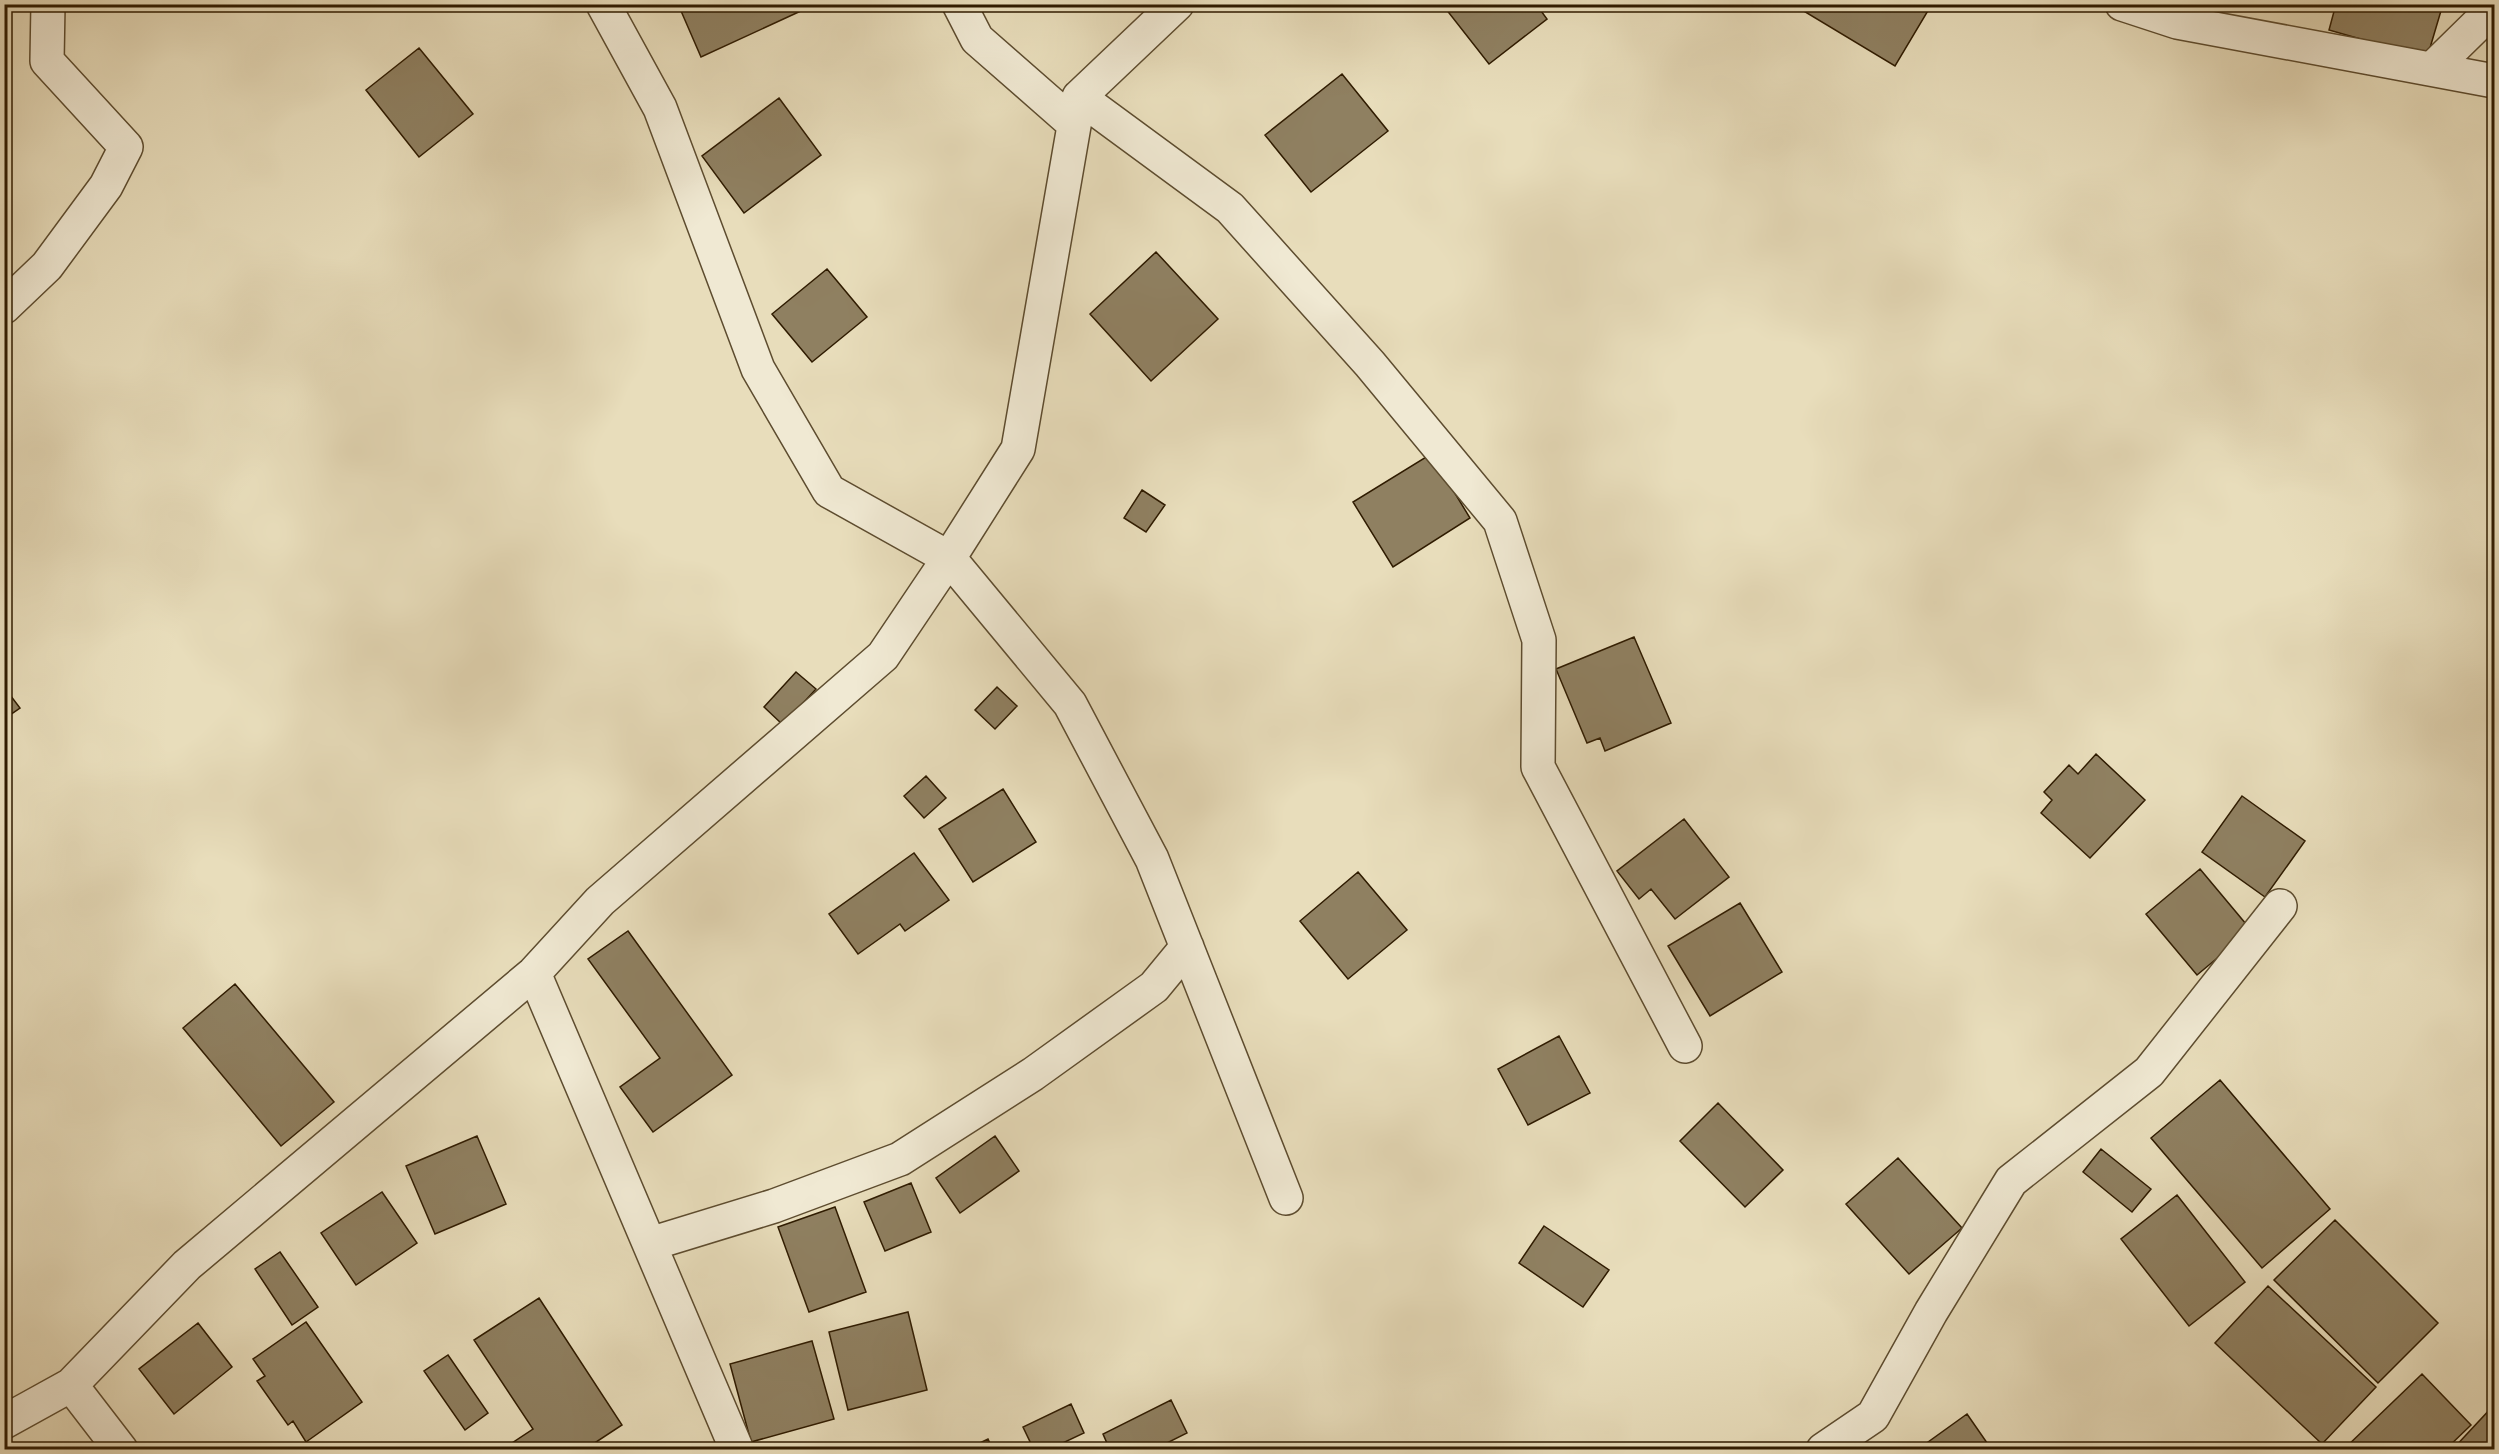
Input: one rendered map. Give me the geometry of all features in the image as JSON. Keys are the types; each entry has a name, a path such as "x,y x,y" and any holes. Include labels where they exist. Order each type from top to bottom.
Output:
{"street":[{"path":"4,307 47,266 106,186 126,147 47,61 48,4"},
{"path":"603,4 660,108 758,369 829,491 950,558 1070,704 1152,859 1286,1198"},
{"path":"959,4 977,39 1077,111 1230,208 1370,364 1500,521 1539,640 1538,767 1685,1046"},
{"path":"4,1422 71,1385 187,1265 534,973 600,901 883,657 950,558 1018,449 1077,111 1177,4"},
{"path":"2122,4 2177,22 2494,81"},
{"path":"2433,68 2484,18 2488,4"},
{"path":"1823,1449 1873,1416 1931,1312 2011,1181 2149,1071 2280,906"},
{"path":"650,1244 774,1206 900,1159 1033,1074 1154,987 1187,947"},
{"path":"534,973 737,1449"},
{"path":"71,1385 121,1449"}],"building":[{"path":"678,4 816,4 701,57"},
{"path":"1442,4 1536,4 1547,19 1489,64"},
{"path":"1792,4 1922,4 1929,9 1895,66"},
{"path":"2336,4 2443,4 2427,58 2329,30"},
{"path":"419,48 473,114 419,157 366,90"},
{"path":"1342,74 1388,131 1311,192 1265,135"},
{"path":"779,98 821,155 744,213 702,156"},
{"path":"1156,252 1218,319 1151,381 1090,314"},
{"path":"827,269 867,317 812,362 772,314"},
{"path":"1431,454 1470,518 1393,567 1353,502"},
{"path":"1142,490 1165,505 1146,532 1124,518"},
{"path":"1634,637 1671,723 1605,751 1600,738 1587,743 1556,669"},
{"path":"796,672 816,689 783,725 764,707"},
{"path":"4,687 20,708 4,719"},
{"path":"997,687 1017,706 995,729 975,710"},
{"path":"2096,754 2145,800 2090,858 2041,813 2052,800 2044,792 2069,765 2078,774"},
{"path":"926,776 946,798 924,818 904,796"},
{"path":"1003,789 1036,842 973,882 939,829"},
{"path":"2242,796 2305,841 2265,897 2202,852"},
{"path":"1684,819 1729,877 1675,919 1651,889 1639,899 1617,871"},
{"path":"914,853 949,900 905,931 900,924 858,954 829,914"},
{"path":"2200,869 2251,930 2197,975 2146,914"},
{"path":"1358,872 1407,930 1348,979 1300,921"},
{"path":"1740,903 1782,972 1710,1016 1668,946"},
{"path":"628,931 732,1075 653,1132 620,1087 660,1058 588,959"},
{"path":"235,984 334,1102 281,1146 183,1028"},
{"path":"1559,1036 1590,1093 1528,1125 1498,1069"},
{"path":"2220,1080 2330,1209 2262,1268 2151,1138"},
{"path":"1718,1103 1783,1170 1745,1207 1680,1141"},
{"path":"477,1136 506,1204 435,1234 406,1166"},
{"path":"995,1136 1019,1171 960,1213 936,1178"},
{"path":"2101,1149 2151,1189 2132,1212 2083,1172"},
{"path":"1898,1158 1962,1228 1909,1274 1846,1204"},
{"path":"911,1183 931,1232 885,1251 864,1202"},
{"path":"382,1192 417,1243 356,1285 321,1233"},
{"path":"2177,1195 2245,1282 2189,1326 2121,1239"},
{"path":"835,1207 866,1292 809,1312 778,1227"},
{"path":"2335,1220 2438,1323 2378,1383 2274,1280"},
{"path":"1544,1226 1609,1270 1583,1307 1519,1263"},
{"path":"280,1252 318,1307 292,1325 255,1269"},
{"path":"2268,1286 2376,1387 2322,1444 2215,1343"},
{"path":"539,1298 622,1425 584,1450 512,1450 509,1445 533,1429 474,1340"},
{"path":"908,1312 927,1390 848,1410 829,1332"},
{"path":"306,1322 362,1402 306,1442 293,1421 288,1425 257,1381 265,1376 253,1359"},
{"path":"198,1323 232,1367 174,1414 139,1369"},
{"path":"812,1341 834,1419 751,1442 730,1364"},
{"path":"448,1355 488,1413 465,1430 424,1371"},
{"path":"2422,1374 2471,1425 2445,1450 2343,1450"},
{"path":"1171,1400 1187,1433 1153,1450 1110,1450 1103,1434"},
{"path":"1071,1404 1084,1433 1048,1450 1034,1450 1023,1427"},
{"path":"2494,1405 2494,1450 2452,1450"},
{"path":"1967,1414 1992,1450 1917,1450"},
{"path":"988,1439 993,1450 965,1450"}]}
